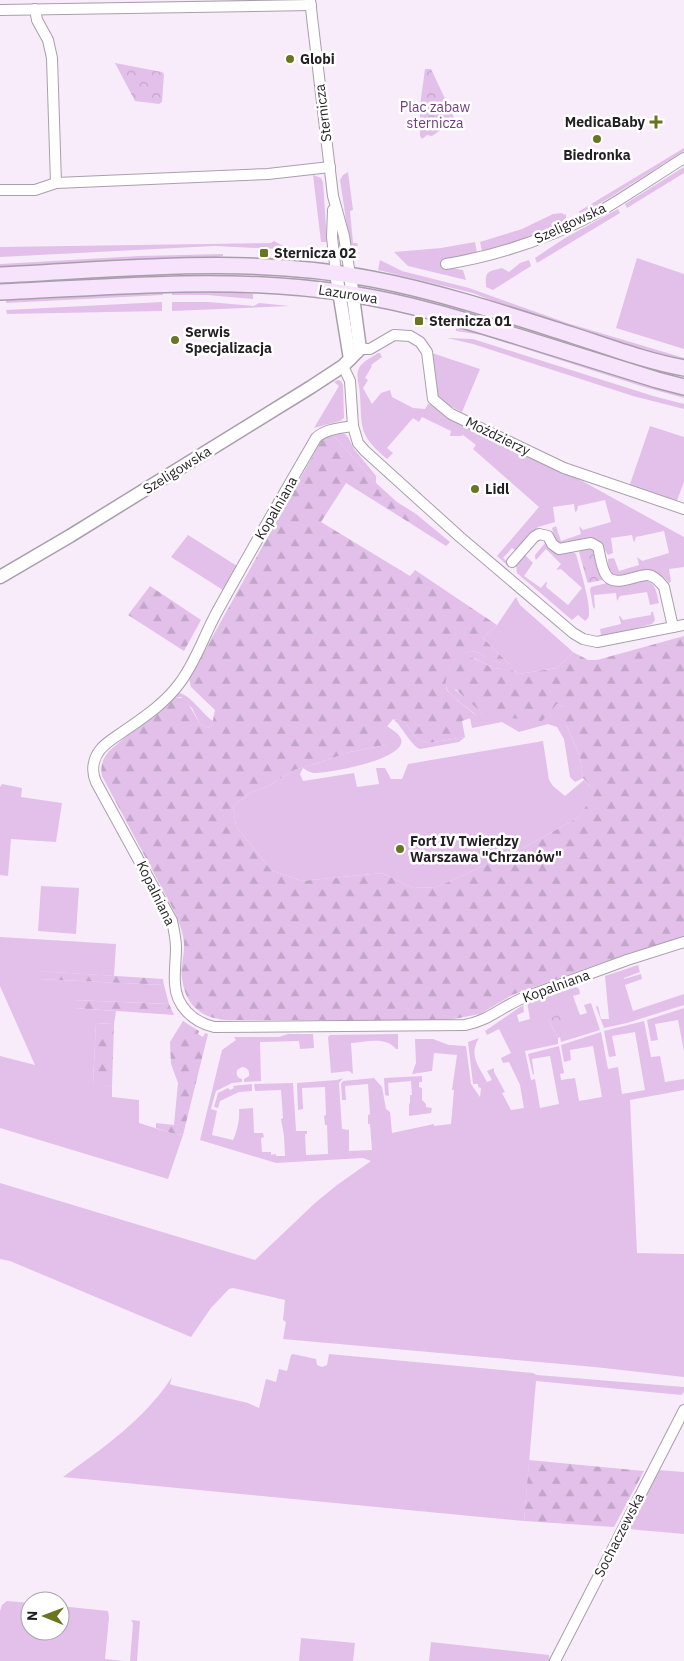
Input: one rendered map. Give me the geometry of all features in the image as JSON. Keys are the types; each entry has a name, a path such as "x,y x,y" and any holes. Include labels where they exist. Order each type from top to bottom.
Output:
{"main road":[{"name":"Lazurowa","path":"0,275 212,265 260,266 343,274 384,281 447,296 630,354 684,368"},
{"name":"Lazurowa","path":"0,292 212,282 273,285 346,293 399,303 458,318 684,387"}],"street":[{"path":"0,10 15,5 35,9 310,3"},
{"name":"Sternicza","path":"310,3 333,196 344,236 343,274"},
{"path":"35,9 36,20 48,40 52,58 56,183"},
{"name":"Szeligowska","path":"446,264 481,258 553,233 604,209 684,158"},
{"path":"0,190 40,189 56,183 268,174 330,167"},
{"path":"343,274 360,350"},
{"path":"346,293 347,362 353,426 358,443 365,451 467,543 573,633 583,639 597,642 684,625"},
{"name":"Moździerzy","path":"360,350 370,349 394,335 410,336 420,342 428,352 433,399 451,414 564,468 684,509"},
{"name":"Szeligowska","path":"0,577 311,387 347,362 360,350"},
{"name":"Kopalniana","path":"353,426 328,431 316,438 222,603 180,683 156,708 100,749 95,759 93,770 96,782 172,921 176,942 175,984 182,1007 202,1023 221,1027 465,1025 484,1020 515,1001 627,960 684,942"},
{"path":"512,562 534,537 539,534 548,536 552,544 559,549 591,543 595,544 598,546 606,575 612,580 620,581 647,575 660,582 664,587 673,627"},
{"name":"Sochaczewska","path":"555,1661 684,1410"}],"green space":[{"path":"115,63 162,72 164,74 162,102 159,104 135,101"},
{"name":"Plac zabaw sternicza","path":"425,69 431,69 455,120 432,136 427,135 422,139 420,136 420,106"},
{"path":"684,148 684,151 596,206 582,213 578,212"},
{"path":"684,167 684,173 627,208 625,204"},
{"path":"348,172 353,210 350,211 353,243 357,243 358,246 350,246 340,180"},
{"path":"313,175 321,178 323,182 327,242 321,242"},
{"path":"618,209 620,213 537,263 535,258 565,238"},
{"path":"553,214 566,214 566,219 550,229 482,251 480,242 522,229"},
{"path":"274,241 285,247 301,250 214,246 0,257 0,247 271,243"},
{"path":"475,242 477,253 445,259 446,267 463,270 466,280 408,266 394,252 441,248"},
{"path":"223,254 223,256 206,259 0,269 0,264 139,256"},
{"path":"637,258 684,274 684,349 616,328"},
{"path":"380,260 402,271 469,288 567,323 684,358 684,362 647,353 514,310 473,293 378,270"},
{"path":"529,260 531,266 493,290 486,287 488,273 502,268 509,272 520,263"},
{"path":"175,272 175,274 127,280 0,286 0,281"},
{"path":"208,290 253,294 253,299 207,295 172,295 172,292"},
{"path":"163,291 163,295 6,303 6,299"},
{"path":"162,302 162,311 7,314 6,310"},
{"path":"172,302 208,302 254,306 259,303 290,306 172,311"},
{"path":"456,328 473,330 684,394 684,398 482,335 456,331"},
{"path":"447,338 473,339 684,404 684,409 633,396 473,344"},
{"path":"378,353 382,357 371,365 365,378 368,380 363,388 372,404 381,393 390,390 392,397 413,408 425,409 428,404 434,405 435,408 457,421 573,476 684,537 684,567 669,569 671,582 669,583 657,573 619,577 613,575 609,569 608,559 614,558 619,571 639,565 637,557 642,561 669,553 664,531 636,537 634,543 632,535 611,538 613,553 608,555 601,544 560,545 555,540 552,528 556,526 561,541 581,534 579,526 583,530 611,522 605,500 578,506 575,512 574,504 553,507 555,522 538,527 517,551 512,548 503,558 510,564 508,566 497,556 539,507 473,449 476,445 463,435 450,436 451,431 422,417 419,422 413,418 387,448 393,453 387,459 378,451 371,444 362,424 357,377 361,365"},
{"path":"432,353 480,369 462,412 442,402 436,395"},
{"path":"338,380 343,385 344,418 340,421 314,428 339,386 334,382"},
{"path":"650,426 684,437 684,482 676,503 629,487"},
{"path":"340,433 348,437 354,449 376,476 376,483 335,437 321,441 325,436"},
{"path":"335,437 376,483 397,502 416,514 410,523 346,483 321,522 410,576 415,570 497,625 483,638 510,665 490,660 476,652 464,654 453,664 447,678 447,690 477,716 462,721 465,737 428,743 417,739 404,721 393,719 385,729 390,741 386,745 350,752 294,770 267,787 251,792 233,806 236,826 271,870 301,881 382,873 413,888 437,887 525,847 579,817 595,792 583,778 580,757 565,722 565,707 557,704 542,721 500,717 482,713 452,686 453,676 462,662 471,658 495,668 510,670 518,674 557,668 573,652 588,660 597,660 684,636 684,937 626,954 512,995 480,1014 448,1020 226,1020 201,1013 190,1002 186,995 182,978 183,934 173,909 102,776 102,765 110,750 174,698 185,698 200,724 208,728 212,725 215,710 191,687 189,679 321,441"},
{"path":"416,514 450,542 446,546 410,523"},
{"path":"188,535 237,566 223,590 171,557"},
{"path":"546,542 555,552 572,552 576,554 589,608 589,615 585,621 578,615 572,620 517,573 516,566 525,555 533,563 524,576 541,588 547,582 546,587 568,605 582,588 561,569 556,570 561,564 546,549 536,560 535,555"},
{"path":"588,547 595,550 603,578 602,580 588,583 579,552"},
{"path":"643,580 653,585 659,603 650,605 647,592 620,596 617,601 616,593 594,595 595,609 593,607 591,587 607,583 622,586"},
{"path":"150,586 201,620 184,651 128,615"},
{"path":"516,597 520,605 573,652 557,668 518,674 515,671 494,668 474,658 455,690 482,713 547,714 557,704 565,707 565,722 580,757 583,778 575,782 570,777 564,739 557,727 548,724 519,732 502,722 472,728 470,718 476,715 447,689 446,684 449,671 463,654 476,652 494,661 509,664 483,638 497,625"},
{"path":"651,612 653,612 655,620 652,624 610,635 601,635 600,629 621,624 619,616 623,620 651,615"},
{"path":"179,693 188,697 213,721 212,725 208,728 200,724 192,708 181,697 174,698"},
{"path":"393,719 404,721 417,739 428,743 465,737 459,742 420,749 413,744"},
{"path":"387,726 397,733 401,739 400,746 392,753 365,764 334,771 313,773 303,768 300,774 303,781 354,773 357,787 379,784 376,768 385,768 391,779 402,779 408,764 543,741 549,780 553,786 565,796 584,780 596,792 579,817 525,847 437,887 413,888 382,873 301,881 271,870 236,826 233,806 251,792 267,787 294,770 350,752 386,745 385,729"},
{"path":"2,784 22,788 21,797 62,803 56,842 11,839 8,876 0,875 0,787"},
{"path":"41,886 79,888 76,934 38,931"},
{"path":"0,937 116,944 114,976 39,971 39,979 164,985 169,1004 75,1000 74,1008 116,1011 114,1024 96,1023 93,1084 112,1086 112,1097 139,1100 139,1123 183,1135 168,1179 0,1128 0,1056 35,1065 0,986"},
{"path":"638,965 640,972 624,978 641,974 642,979 625,985 633,1011 684,994 684,1005 627,1023 604,1028 596,1007 598,1006 601,1019 609,1019 605,976"},
{"path":"39,971 163,979 164,985 39,979"},
{"path":"575,986 579,989 580,994 573,996 580,1015 587,1013 584,1005 591,1003 600,1030 561,1042 560,1037 564,1036 548,1019 558,1038 558,1044 525,1051 531,1080 535,1079 540,1108 559,1104 550,1056 532,1059 533,1075 528,1054 559,1046 564,1073 560,1074 561,1080 575,1078 579,1101 602,1097 593,1046 570,1050 571,1060 564,1062 561,1045 601,1032 608,1069 618,1067 622,1094 645,1090 635,1032 612,1036 616,1056 609,1057 604,1031 644,1021 651,1057 660,1056 665,1082 684,1079 684,1090 630,1100 637,1253 684,1254 684,1377 595,1367 283,1339 286,1322 283,1320 285,1300 233,1288 229,1289 211,1308 191,1337 10,1261 0,1259 0,1183 255,1260 315,1203 371,1161 363,1158 276,1163 200,1140 222,1050 236,1040 234,1037 279,1037 288,1034 313,1034 314,1048 300,1049 299,1041 260,1042 261,1081 244,1082 244,1079 249,1076 249,1072 242,1067 237,1070 237,1073 242,1082 232,1083 216,1091 211,1109 217,1111 212,1135 233,1140 238,1125 239,1109 253,1108 254,1133 263,1133 264,1137 261,1138 262,1152 271,1152 271,1155 276,1154 276,1156 285,1156 281,1119 283,1118 281,1090 255,1091 254,1084 293,1083 296,1131 307,1131 307,1134 305,1134 306,1155 328,1154 327,1125 325,1125 324,1116 326,1115 325,1087 302,1088 303,1109 298,1110 297,1083 343,1078 339,1083 342,1129 349,1130 349,1151 372,1150 370,1124 368,1124 368,1115 370,1114 368,1084 345,1086 346,1100 342,1100 341,1084 343,1081 374,1078 382,1087 386,1109 390,1112 392,1133 434,1124 434,1126 451,1124 454,1090 452,1090 457,1055 434,1053 432,1071 412,1074 416,1063 415,1039 433,1039 449,1045 466,1046 471,1084 480,1097 481,1088 478,1087 478,1084 473,1084 468,1042 479,1038 474,1050 475,1056 487,1082 492,1080 487,1071 494,1068 494,1072 505,1092 502,1093 511,1110 524,1108 520,1085 509,1062 503,1063 501,1058 511,1053 499,1029 487,1035 485,1031 523,1005 524,1012 517,1015 519,1022 530,1019 527,1002"},
{"path":"74,1000 169,1004 174,1015 74,1008"},
{"path":"684,1008 684,1051 678,1020 655,1024 658,1040 651,1041 647,1020"},
{"path":"565,1012 564,1036 558,1038 548,1019"},
{"path":"183,1021 199,1031 198,1034 203,1037 205,1033 208,1034 183,1135 156,1128 156,1123 174,1125 178,1083 171,1064 170,1042"},
{"path":"96,1023 114,1024 112,1086 93,1085"},
{"path":"398,1034 398,1049 387,1042 381,1041 351,1043 353,1074 349,1071 331,1073 328,1037 330,1035"},
{"path":"422,1076 422,1082 419,1082 419,1087 422,1088 422,1100 426,1107 432,1108 431,1113 409,1116 410,1095 412,1095 411,1081 388,1083 389,1096 385,1095 384,1078"},
{"path":"252,1084 252,1091 239,1092 220,1101 218,1108 214,1107 218,1093 228,1088 230,1090 234,1088 233,1086"},
{"path":"329,1354 533,1373 537,1375 684,1387 684,1392 681,1395 536,1381 524,1521 63,1477 122,1432 149,1406 172,1377 170,1384 172,1385 248,1403 259,1408 266,1379 276,1382 279,1369 287,1371 291,1355 316,1359 317,1365 322,1367 327,1365"},
{"path":"529,1460 644,1471 614,1527 524,1521"},
{"path":"658,1470 684,1472 684,1534 628,1529"},
{"path":"7,1601 20,1602 20,1641 70,1641 70,1607 108,1611 105,1659 124,1661 0,1661 0,1611 2,1605"},
{"path":"131,1620 140,1621 137,1661 130,1661 133,1623"},
{"path":"301,1638 355,1643 353,1661 299,1661"},
{"path":"431,1642 549,1655 550,1661 429,1661"}],"place":[{"name":"Globi","path":"290,59"},
{"name":"MedicaBaby","path":"656,122"},
{"name":"Biedronka","path":"597,139"},
{"name":"Sternicza 02","path":"264,253"},
{"name":"Sternicza 01","path":"419,321"},
{"name":"Serwis Specjalizacja","path":"175,340"},
{"name":"Lidl","path":"475,489"},
{"name":"Fort IV Twierdzy Warszawa \"Chrzanów\"","path":"400,849"}]}
